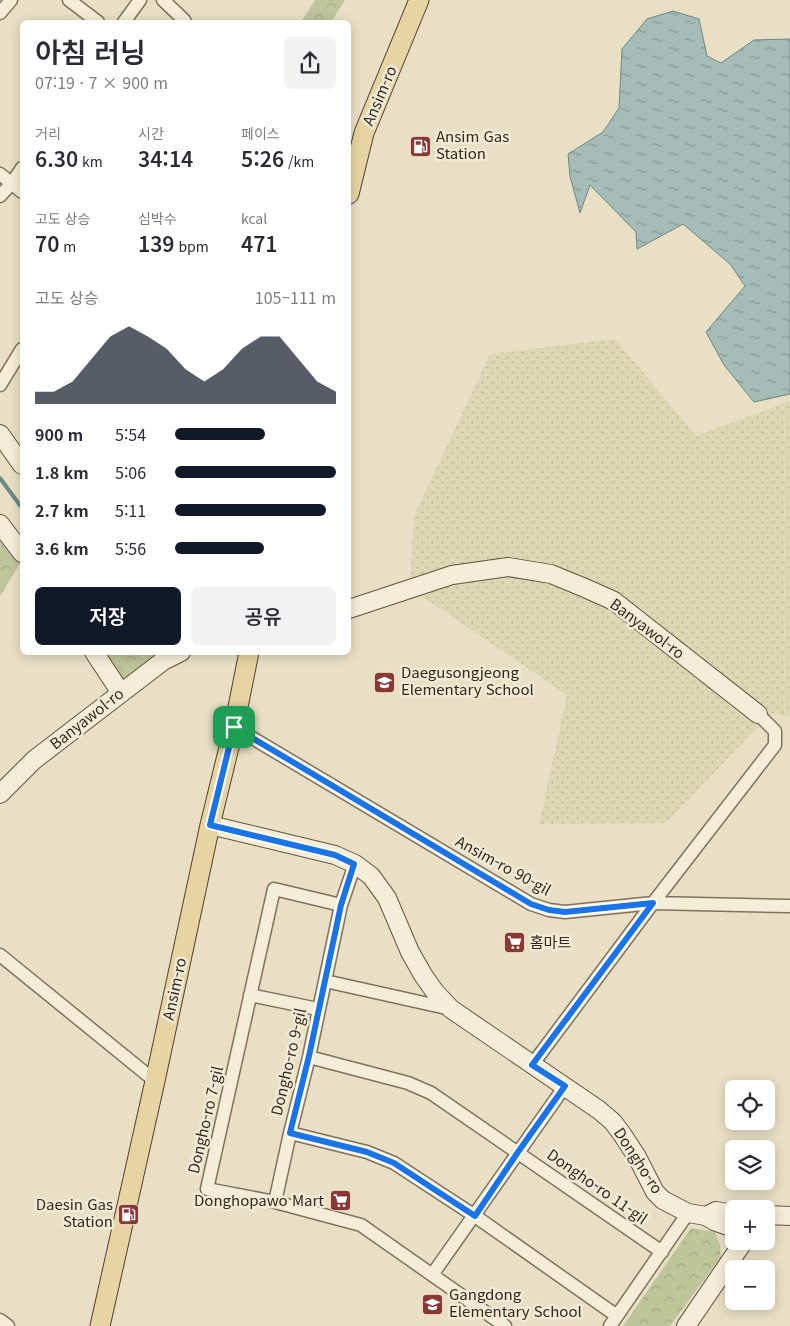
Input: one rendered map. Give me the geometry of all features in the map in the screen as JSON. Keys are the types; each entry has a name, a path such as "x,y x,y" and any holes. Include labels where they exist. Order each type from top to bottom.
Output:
{"main road":[{"name":"Ansim-ro","path":"351,186 364,133 419,0"},
{"name":"Ansim-ro","path":"100,1326 248,655"}],"street":[{"path":"0,13 11,0"},
{"path":"68,0 95,20"},
{"path":"125,20 140,0"},
{"path":"163,0 184,20"},
{"path":"0,196 20,171"},
{"path":"0,174 20,190"},
{"path":"0,385 20,353"},
{"path":"0,434 20,456"},
{"path":"0,524 20,550"},
{"name":"Banyawol-ro","path":"351,608 452,575 508,567 551,574 614,601 758,714"},
{"path":"96,655 121,693"},
{"name":"Banyawol-ro","path":"0,794 34,760 121,693 160,657"},
{"path":"532,1065 653,903 776,745 775,731 758,714"},
{"name":"Ansim-ro 90-gil","path":"234,727 531,904 549,910 565,912 653,903 790,906"},
{"name":"Dongho-ro","path":"210,825 335,855 354,864 371,876 387,898 410,952 423,975 435,992 451,1009 600,1110 613,1122 636,1157 655,1192 663,1200 688,1213 706,1216 716,1211 725,1218"},
{"name":"Dongho-ro 9-gil","path":"354,864 341,905 309,1056 290,1133 367,1152 394,1163 475,1216 613,1321"},
{"name":"Dongho-ro 7-gil","path":"341,905 274,889 207,1189 275,1202 361,1225 505,1326"},
{"path":"0,955 155,1081"},
{"name":"Dongho-ro","path":"324,981 451,1009"},
{"path":"250,995 318,1009"},
{"name":"Dongho-ro 11-gil","path":"309,1056 408,1083 431,1092 662,1252"},
{"path":"432,1276 565,1086"},
{"path":"275,1202 290,1133"},
{"path":"613,1321 688,1213"},
{"path":"775,1215 790,1216"},
{"path":"686,1326 738,1250"},
{"path":"0,1320 8,1326"}],"shaded area":[{"path":"615,339 696,436 790,401 790,717 771,713 666,823 539,824 567,695 410,588 414,516 490,354"}],"green space":[{"path":"315,0 345,0 332,20 302,20"},
{"path":"0,524 20,557 20,563 0,596"},
{"path":"95,655 158,655 163,661 121,693"},
{"path":"691,1228 715,1232 720,1245 721,1257 670,1326 623,1326"}],"water":[{"path":"673,11 699,19 707,56 721,63 754,40 790,39 790,394 754,402 724,365 706,332 745,286 730,264 683,224 637,249 636,232 590,185 580,213 570,176 568,154 603,132 619,108 622,49 647,19"}],"waterway":[{"path":"0,478 20,505"}],"place":[{"name":"Ansim Gas Station","path":"420,146"},
{"name":"Daegusongjeong Elementary School","path":"385,682"},
{"name":"홈마트","path":"514,943"},
{"name":"Donghopawo Mart","path":"340,1201"},
{"name":"Daesin Gas Station","path":"129,1214"},
{"name":"Gangdong Elementary School","path":"433,1304"}],"route":[{"path":"234,727 531,904 549,910 565,912 653,903 532,1065 565,1086 475,1216 394,1163 367,1152 290,1133 309,1056 341,905 354,864 335,855 210,825 234,727"}]}
